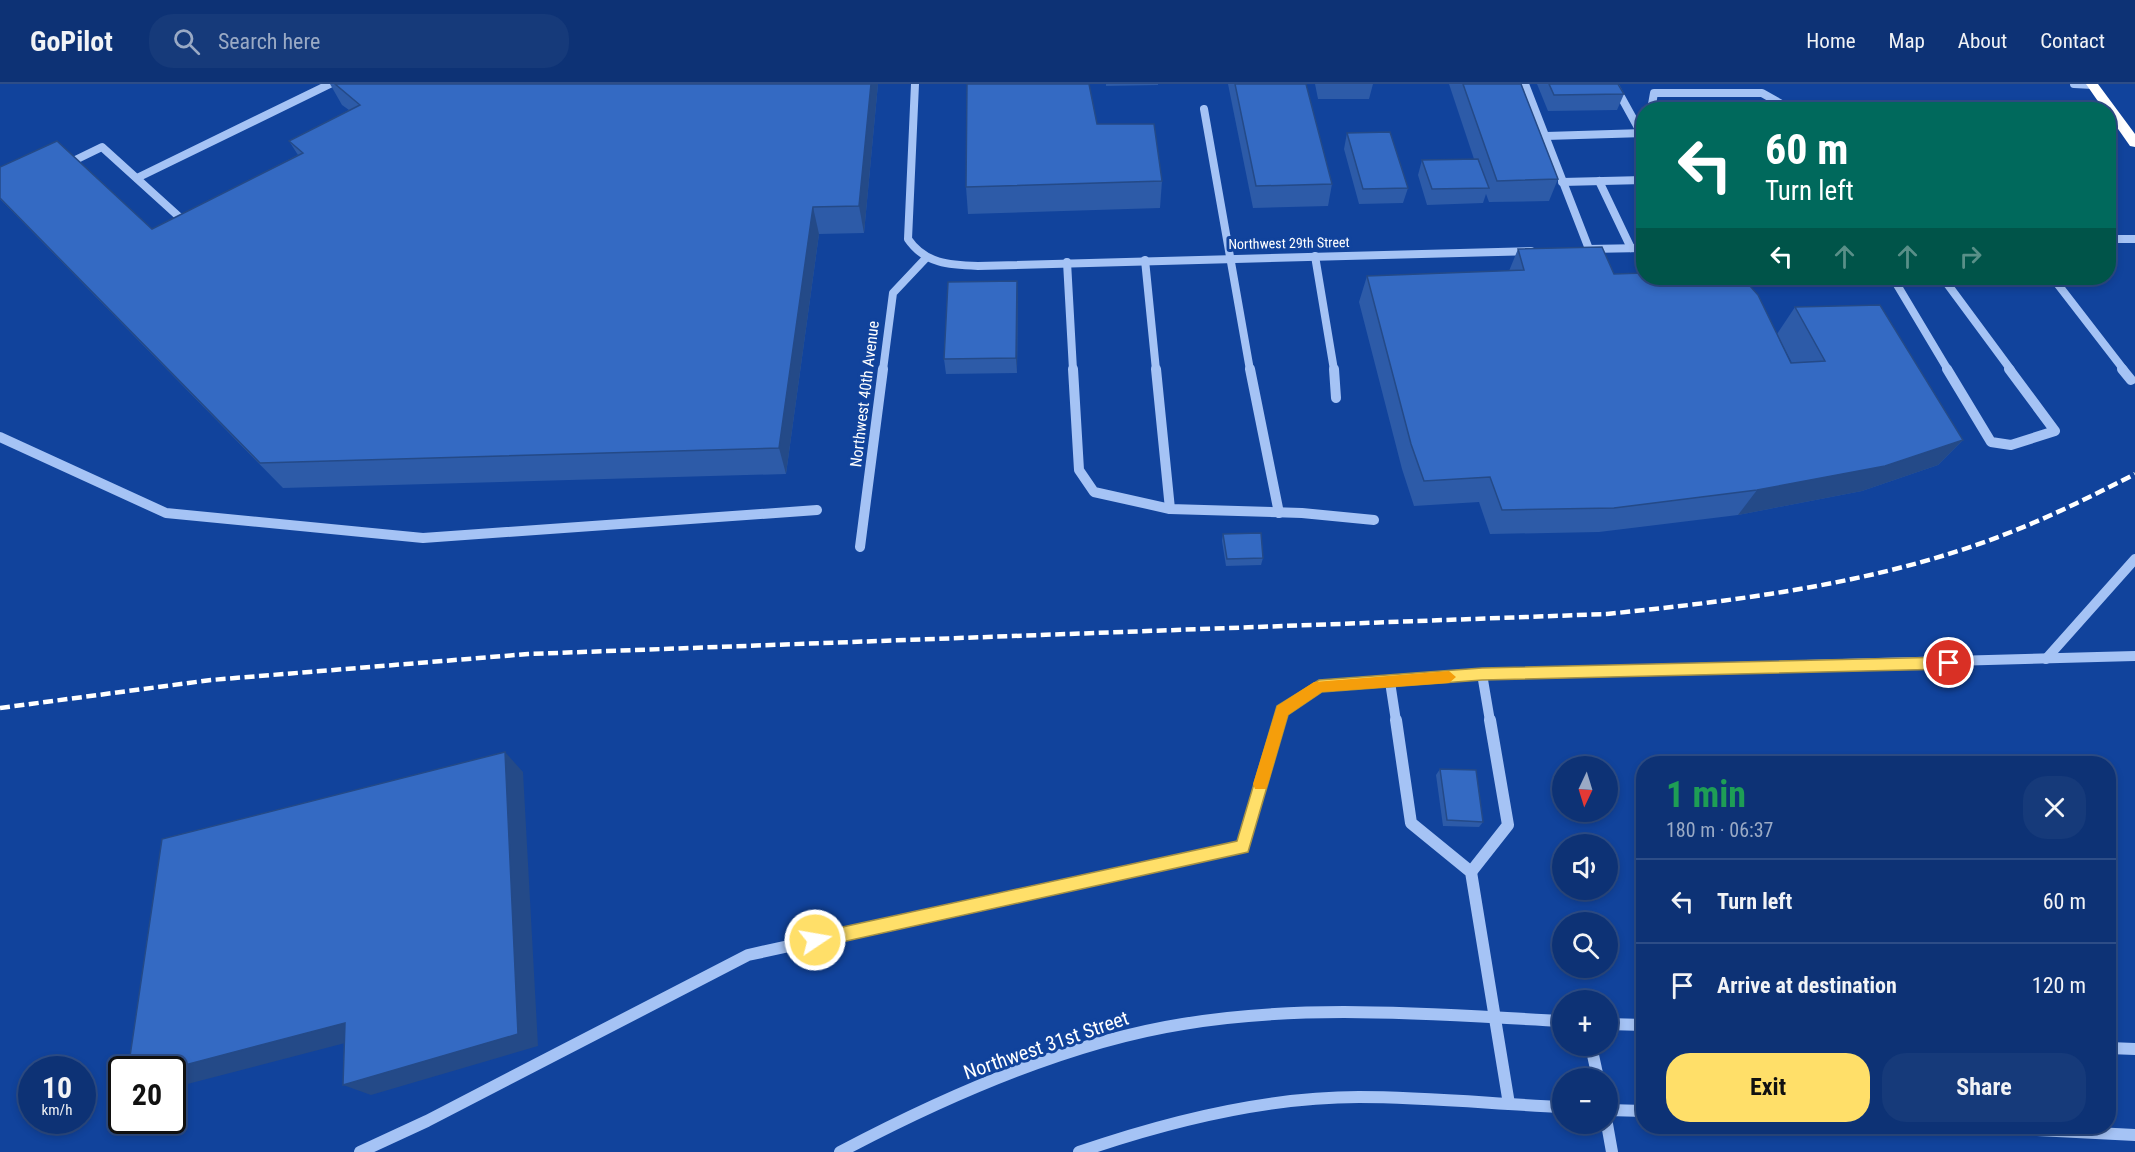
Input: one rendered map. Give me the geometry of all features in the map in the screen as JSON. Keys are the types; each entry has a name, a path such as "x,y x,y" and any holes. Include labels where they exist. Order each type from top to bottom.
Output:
{"highway":[{"path":"2092,84 2105,102"},
{"path":"2116,117 2135,143"}],"street":[{"path":"137,178 330,84"},
{"path":"915,84 908,239 913,248 926,258"},
{"path":"1525,84 1589,249"},
{"path":"1614,84 1636,121"},
{"path":"2074,84 2092,84"},
{"path":"1652,102 1654,93 1762,93 1778,102"},
{"path":"1204,109 1279,513"},
{"path":"1546,136 1636,133"},
{"path":"51,171 102,147 194,230"},
{"path":"1562,182 1636,180"},
{"path":"1599,181 1631,248"},
{"path":"2116,239 2135,239"},
{"path":"1577,250 1636,248"},
{"name":"Northwest 29th Street","path":"926,258 935,262 978,266 1542,250"},
{"path":"1315,256 1335,377 1336,398"},
{"name":"Northwest 40th Avenue","path":"860,547 892,293 926,258"},
{"path":"1145,260 1170,509"},
{"path":"1067,262 1079,470 1094,492 1139,504 1170,509 1279,513 1374,520"},
{"path":"1897,285 1991,442 2011,445 2055,431 1947,285"},
{"path":"2058,285 2131,380"},
{"path":"0,437 166,513 423,538 817,510"},
{"path":"2046,659 2135,558"},
{"path":"360,1152 438,1116 748,955 1243,847 1282,711 1319,686 1482,674 2135,656"},
{"path":"1472,872 1508,825 1482,674"},
{"path":"1389,682 1411,823 1472,872 1509,1104"},
{"name":"Northwest 31st Street","path":"840,1152 891,1124 995,1080 1106,1041 1198,1021 1348,1013 1552,1021"},
{"path":"1618,1024 1636,1025"},
{"path":"2116,1048 2135,1049"},
{"path":"1079,1152 1135,1133 1213,1115 1296,1102 1358,1097 1552,1106"},
{"path":"1618,1110 1636,1111"},
{"path":"1609,1134 1612,1152"},
{"path":"2115,1134 2135,1135"}],"building":[{"path":"335,84 871,84 859,206 813,207 779,448 260,463 0,198 0,167 57,141 152,229 303,153 289,141 360,105"},
{"path":"967,84 1089,84 1097,124 1154,124 1162,181 966,187"},
{"path":"1235,84 1306,84 1332,184 1256,186"},
{"path":"1463,84 1521,84 1558,179 1497,181"},
{"path":"1549,84 1618,84 1624,94 1554,95"},
{"path":"2056,101 2057,102 2010,102"},
{"path":"1390,132 1408,188 1363,189 1347,133"},
{"path":"1478,159 1489,188 1432,189 1422,160"},
{"path":"1602,247 1614,274 1636,273 1636,285 1748,285 1758,295 1791,363 1825,361 1795,307 1880,305 1963,440 1885,466 1757,490 1614,508 1502,510 1490,477 1424,481 1411,444 1367,276 1524,270 1518,249"},
{"path":"1017,281 1016,358 944,359 948,282"},
{"path":"1261,533 1263,558 1227,559 1223,534"},
{"path":"505,752 518,1034 343,1085 345,1023 186,1065 186,1056 130,1056 162,839"},
{"path":"1440,769 1476,770 1483,822 1447,820"}],"railway":[{"path":"0,708 211,680 528,654 1607,614 1658,609 1812,587 1913,564 1962,550 2011,532 2074,505 2135,474"}],"slow traffic":[{"path":"1261,784 1282,711 1319,686 1449,677"}],"route":[{"path":"815,940 1243,847 1282,711 1319,686 1482,674 1949,663"}]}
